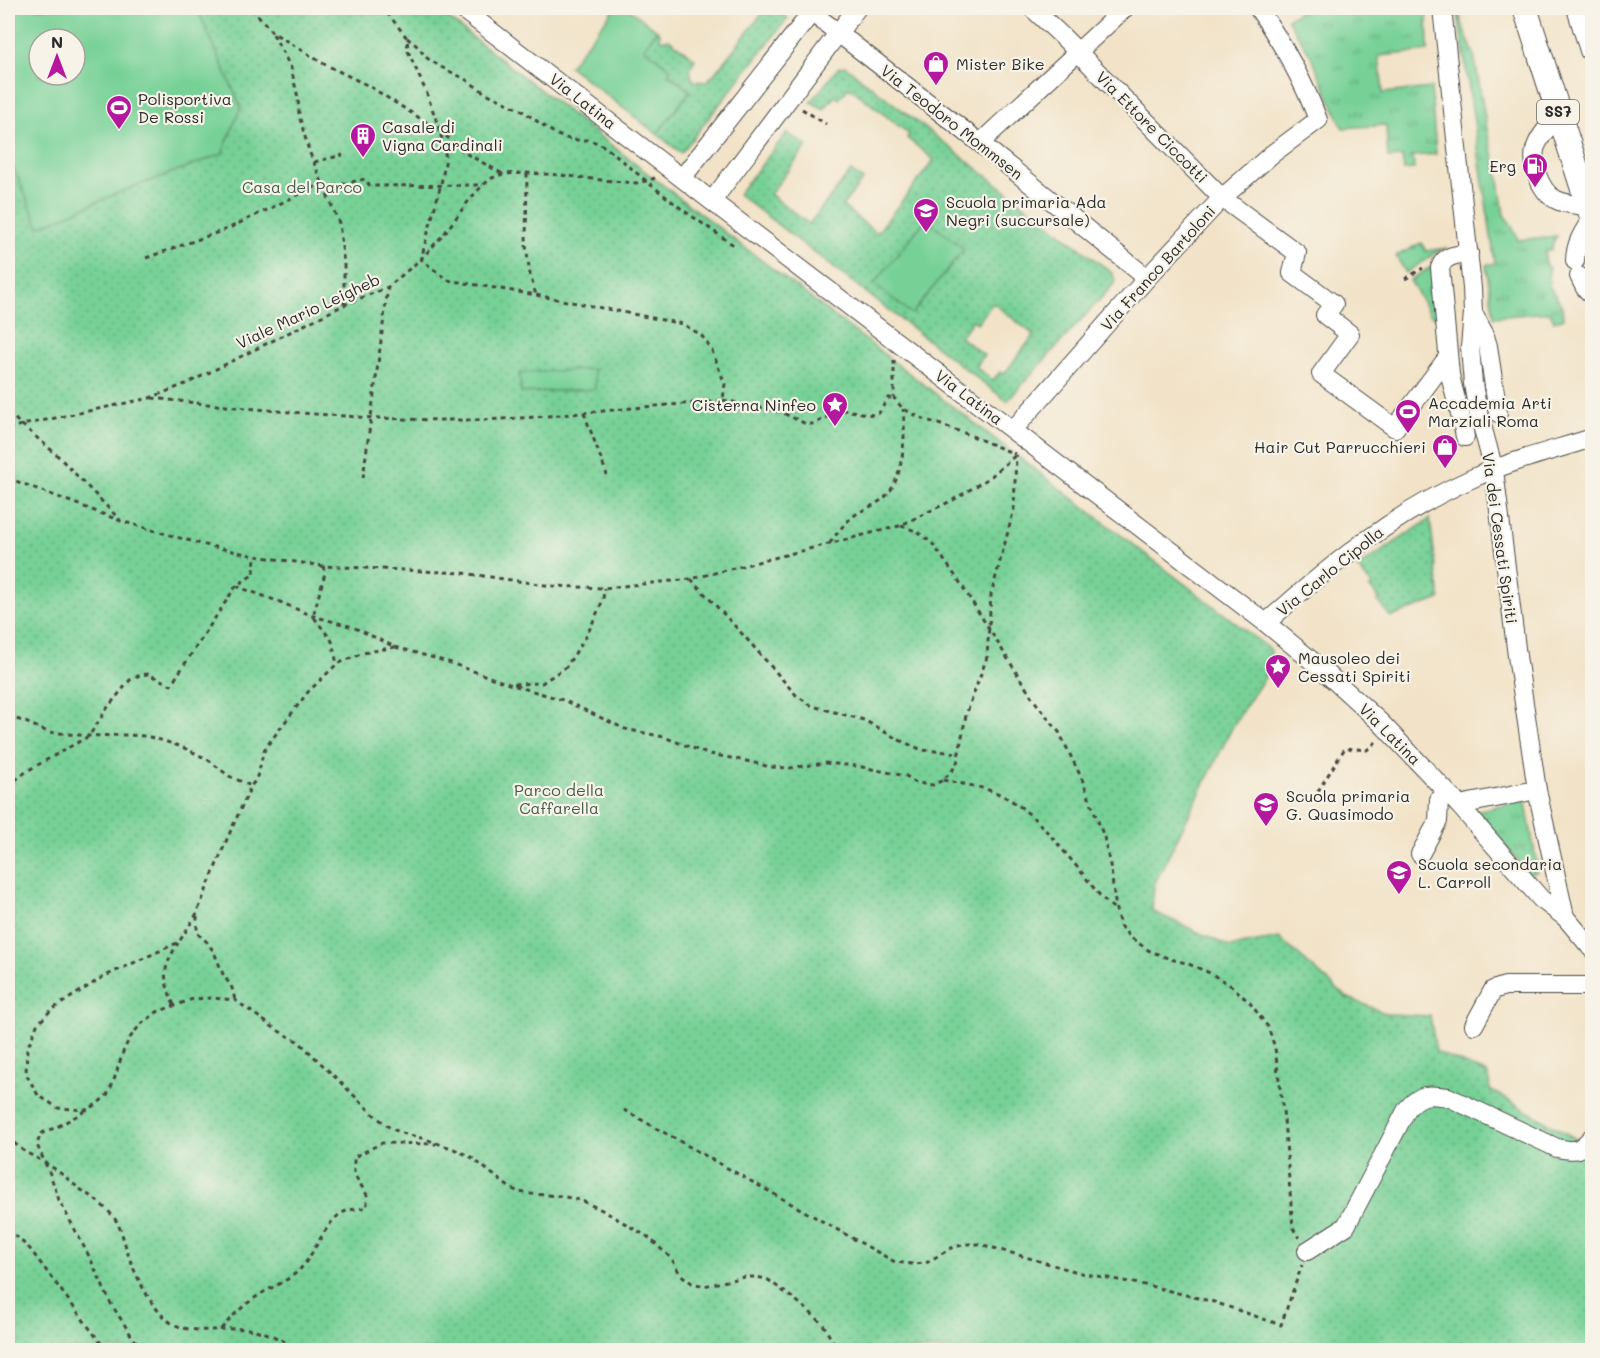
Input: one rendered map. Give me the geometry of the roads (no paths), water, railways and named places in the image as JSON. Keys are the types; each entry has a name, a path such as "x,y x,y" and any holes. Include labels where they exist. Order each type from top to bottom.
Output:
{"main road":[{"name":"SS7","path":"1525,8 1591,214"},
{"path":"1579,8 1593,50"}],"street":[{"name":"Via Latina","path":"461,8 1266,623 1330,676 1381,723 1454,800 1541,899 1565,917"},
{"path":"712,201 857,8"},
{"name":"Via Ettore Ciccotti","path":"1032,8 1222,198 1297,253 1292,273 1334,304 1325,315 1350,334 1321,374 1395,428 1448,357"},
{"path":"980,143 1125,8"},
{"name":"Via Franco Bartoloni","path":"1013,430 1222,198 1272,154 1318,120 1288,54 1258,8"},
{"name":"Via dei Cessati Spiriti","path":"1442,8 1469,253 1473,313 1470,347 1473,384 1494,470 1517,656 1537,790 1565,917 1593,949"},
{"path":"682,178 809,10"},
{"name":"Via Teodoro Mommsen","path":"809,10 980,143 1147,279"},
{"path":"1559,114 1535,149 1534,161 1540,181 1552,198 1591,214 1575,253 1577,268 1585,288 1593,295"},
{"path":"1465,437 1462,418 1452,387 1440,268 1441,262 1446,259 1469,253"},
{"path":"1473,313 1488,346 1498,413"},
{"name":"Via Carlo Cipolla","path":"1266,623 1349,551 1411,510 1494,470 1593,438"},
{"path":"1420,854 1438,821 1439,800 1537,790"},
{"path":"1474,1025 1492,990 1505,986 1593,986"},
{"path":"1307,1251 1346,1226 1407,1108 1416,1099 1429,1094 1448,1097 1557,1148 1570,1150 1582,1148 1593,1137"}],"place":[{"name":"Mister Bike","path":"936,87"},
{"name":"Polisportiva De Rossi","path":"119,131"},
{"name":"Casale di Vigna Cardinali","path":"363,159"},
{"name":"Erg","path":"1535,189"},
{"name":"Scuola primaria Ada Negri (succursale)","path":"926,234"},
{"name":"Cisterna Ninfeo","path":"835,428"},
{"name":"Accademia Arti Marziali Roma","path":"1408,435"},
{"name":"Hair Cut Parrucchieri","path":"1445,470"},
{"name":"Mausoleo dei Cessati Spiriti","path":"1278,690"},
{"name":"Scuola primaria G. Quasimodo","path":"1266,828"},
{"name":"Scuola secondaria L. Carroll","path":"1399,896"}],"park label":[{"name":"Casa del Parco","path":"302,187"},
{"name":"Parco della Caffarella","path":"559,799"}]}
